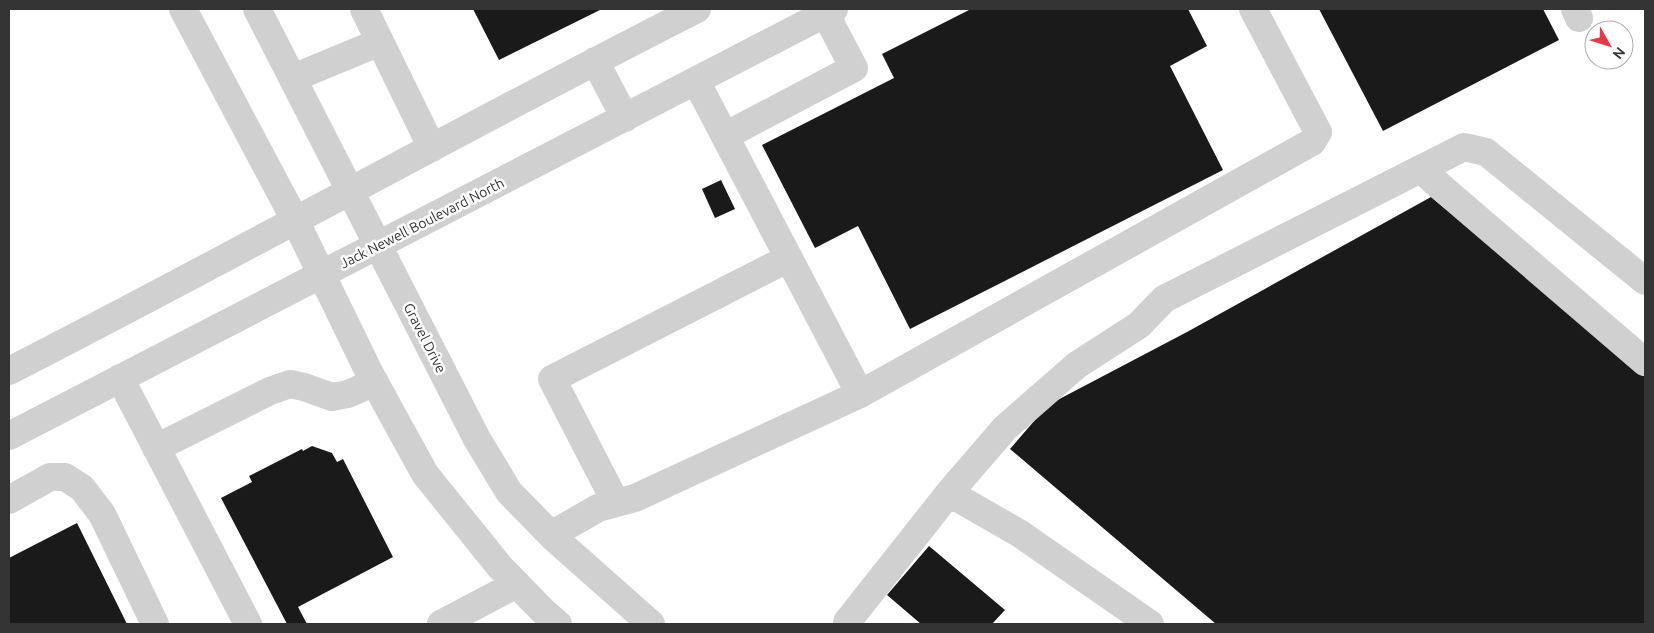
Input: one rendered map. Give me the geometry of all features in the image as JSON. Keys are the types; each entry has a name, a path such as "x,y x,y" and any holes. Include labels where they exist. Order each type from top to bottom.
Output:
{"street":[{"path":"183,9 295,220 374,382 426,474 500,567 558,624"},
{"name":"Gravel Drive","path":"257,9 476,440 509,492 551,535 651,624"},
{"path":"364,9 432,148"},
{"path":"9,371 150,299 295,220 697,9"},
{"path":"551,535 598,508 635,498 860,394 1312,142 1318,132 1253,9"},
{"path":"725,136 854,68 830,11"},
{"name":"Jack Newell Boulevard North","path":"9,436 830,11"},
{"path":"293,78 380,42"},
{"path":"595,61 625,118"},
{"path":"696,81 860,394"},
{"path":"848,623 949,493 1005,428 1076,365 1138,325 1164,299 1464,146 1486,152 1645,281"},
{"path":"1420,169 1645,362"},
{"path":"616,503 552,379 789,258"},
{"path":"120,378 248,624"},
{"path":"156,448 270,391 290,384 332,397 348,394 374,382"},
{"path":"10,498 50,477 65,477 82,488 102,514 155,624"},
{"path":"949,493 1019,533 1150,624"},
{"path":"441,624 516,584"}],"building":[{"path":"473,9 602,9 499,60"},
{"path":"971,9 1188,9 1207,46 1170,66 1223,170 910,329 858,226 815,248 762,145 894,78 882,54"},
{"path":"1319,9 1543,9 1559,40 1383,131"},
{"path":"721,180 735,209 715,218 702,189"},
{"path":"1431,197 1645,374 1645,624 1216,624 1010,449 1048,405 1187,332"},
{"path":"312,446 332,453 337,462 343,459 393,557 298,607 307,624 287,624 221,498 252,482 249,476 302,449 303,451"},
{"path":"77,523 127,624 9,624 9,558"},
{"path":"929,546 1005,610 992,624 921,624 887,595"}]}
